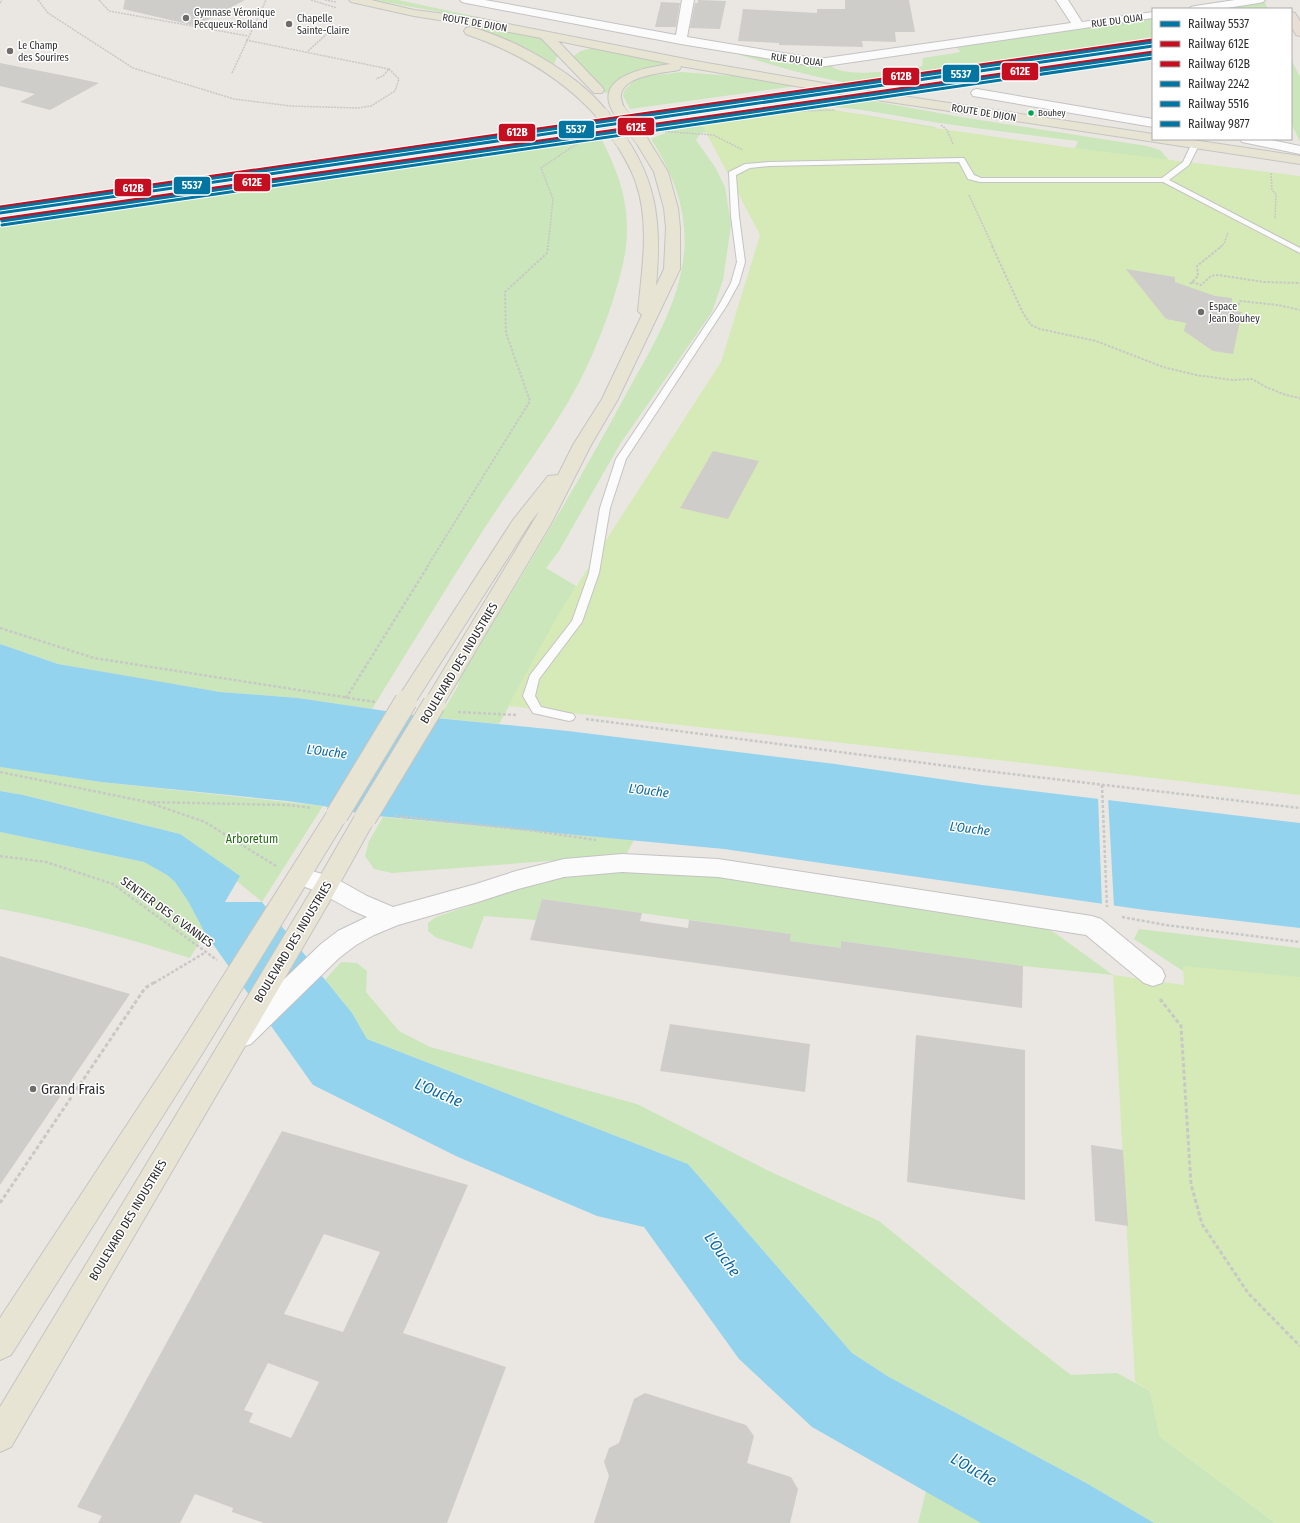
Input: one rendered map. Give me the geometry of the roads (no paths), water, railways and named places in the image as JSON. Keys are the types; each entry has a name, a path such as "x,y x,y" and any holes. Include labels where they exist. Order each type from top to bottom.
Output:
{"highway":[{"path":"1292,18 1299,31"}],"main road":[{"name":"ROUTE DE DIJON","path":"355,0 414,13 637,45 816,85"},
{"name":"ROUTE DE DIJON","path":"427,3 594,45 701,66 870,95 1152,138"},
{"name":"BOULEVARD DES INDUSTRIES","path":"414,13 481,34 534,60 564,78 592,102 602,114 622,142 640,174 646,191 651,215 652,249 644,326"},
{"name":"BOULEVARD DES INDUSTRIES","path":"0,1436 327,885 365,818 544,522 582,444 610,399 672,269 673,228 671,208 661,172 641,139 620,112 541,31"},
{"name":"ROUTE DE DIJON","path":"565,55 570,51 594,45 637,45"},
{"path":"564,78 561,64 565,55"},
{"name":"BOULEVARD DES INDUSTRIES","path":"620,112 616,103 615,94 618,87 630,78 639,73 660,69 701,66"},
{"path":"1165,140 1300,160"},
{"name":"BOULEVARD DES INDUSTRIES","path":"0,1345 193,1046 226,973 299,876 406,701 522,520 582,444"}],"street":[{"name":"RUE DU QUAI","path":"466,0 812,63 827,63 1078,25 1151,11"},
{"path":"681,40 688,0"},
{"path":"1062,0 1078,25"},
{"path":"1202,8 1259,0"},
{"path":"977,93 1152,123"},
{"path":"1252,140 1300,150"},
{"path":"231,1047 330,951 347,938 365,928 392,917 478,893 516,880 564,868 622,863 718,868 1092,926 1153,976"},
{"path":"299,876 327,885 359,903 392,917"}],"lane":[{"path":"1164,180 1186,163 1195,145"},
{"path":"569,717 537,710 529,696 534,678 577,622 594,573 605,508 621,459 719,312 735,283 741,262 735,216 732,174 748,166 769,164 961,160 971,177 980,180 1164,180 1300,251"}],"water":[{"name":"L'Ouche","path":"0,644 58,664 220,692 298,698 426,717 568,731 835,764 982,785 1300,823 1300,928 1145,910 724,849 367,815 323,806 287,801 101,782 0,767"},
{"name":"L'Ouche","path":"0,791 23,795 180,834 240,876 225,902 262,902 352,1013 367,1039 688,1164 852,1353 889,1377 1088,1484 1154,1523 981,1523 812,1427 739,1359 644,1227 597,1216 458,1157 313,1085 205,933 188,901 175,882 167,875 144,862 0,832"}],"rail line":[{"name":"612B","path":"0,207 1152,40"},
{"name":"2242","path":"0,209 1152,42"},
{"name":"5537","path":"0,213 1152,46"},
{"name":"612E","path":"1,219 1152,52"},
{"name":"5516","path":"2,221 1152,54"},
{"name":"9877","path":"2,225 1152,58"}],"place":[{"name":"Gymnase Véronique Pecqueux-Rolland","path":"186,18"},
{"name":"Chapelle Sainte-Claire","path":"289,24"},
{"name":"Le Champ des Sourires","path":"10,51"},
{"name":"Bouhey","path":"1031,113"},
{"name":"Espace Jean Bouhey","path":"1201,312"},
{"name":"Grand Frais","path":"33,1089"}],"park label":[{"name":"Arboretum","path":"252,839"}]}
